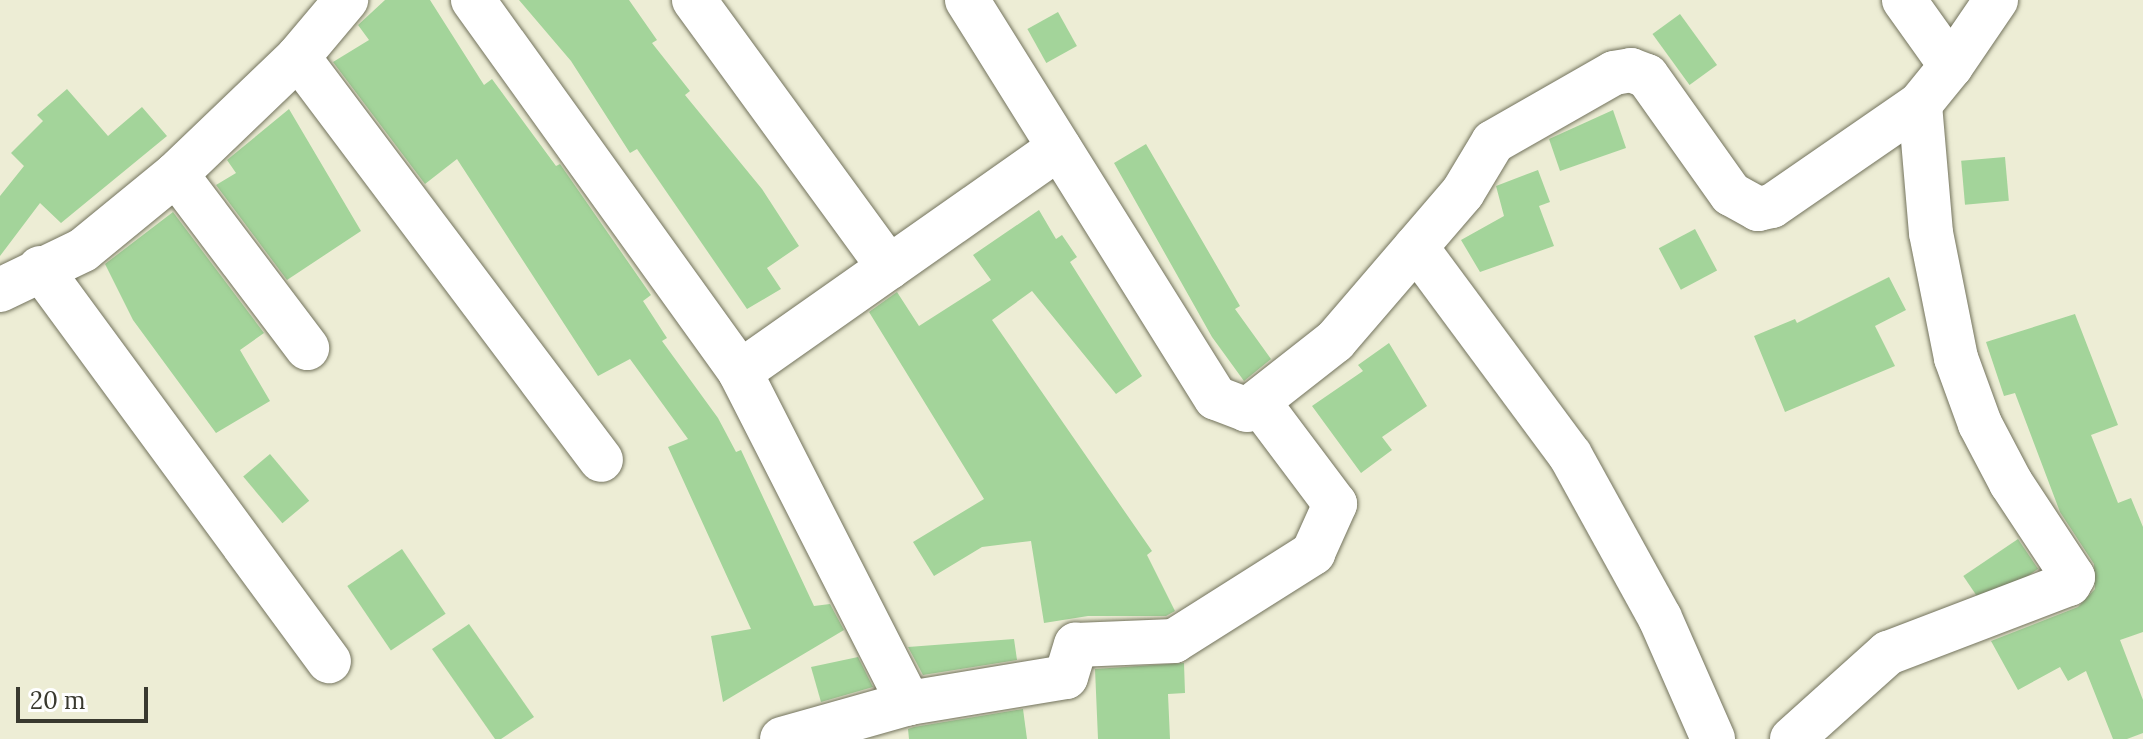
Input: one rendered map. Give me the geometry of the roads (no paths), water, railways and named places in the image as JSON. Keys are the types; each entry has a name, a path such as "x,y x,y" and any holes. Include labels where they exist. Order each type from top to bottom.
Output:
{"street":[{"path":"0,290 40,268 83,250 176,174 298,57 346,0"},
{"path":"473,0 740,372 909,703"},
{"path":"694,0 889,267"},
{"path":"967,0 1216,398 1247,410 1260,404 1335,341 1463,192 1493,142 1614,73 1631,70 1647,76 1731,194 1758,209 1772,206 1825,172 1920,104 1951,66 1996,0"},
{"path":"1904,0 1951,66"},
{"path":"298,57 601,460"},
{"path":"1792,739 1888,653 2069,584 2073,577 2011,483 1980,424 1956,358 1931,233 1920,104"},
{"path":"740,372 1059,148"},
{"path":"176,174 307,348"},
{"path":"1416,247 1570,455 1660,618 1713,739"},
{"path":"40,268 329,661"},
{"path":"782,739 909,703 1066,677 1076,645 1174,641 1313,553 1335,504 1260,404"}]}
